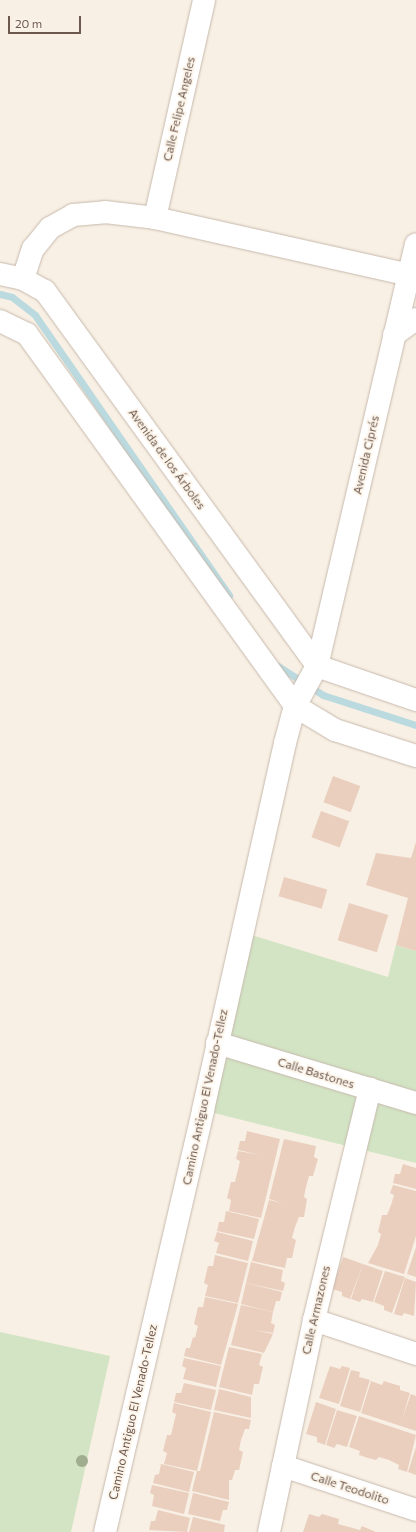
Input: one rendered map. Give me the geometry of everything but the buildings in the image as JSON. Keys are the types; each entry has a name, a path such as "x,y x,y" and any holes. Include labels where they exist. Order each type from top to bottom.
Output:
{"street":[{"name":"Calle Felipe Angeles","path":"155,218 204,0"},
{"path":"23,279 34,249 50,228 73,215 105,212 155,218 409,275"},
{"name":"Avenida Ciprés","path":"317,666 416,244"},
{"name":"Avenida de los Árboles","path":"0,274 23,279 44,291 317,666"},
{"path":"394,335 416,319"},
{"path":"0,321 27,334 295,706 335,730 416,756"},
{"path":"317,666 416,700"},
{"name":"Camino Antiguo El Venado-Tellez","path":"105,1532 295,706 317,666"},
{"name":"Calle Bastones","path":"217,1043 416,1103"},
{"name":"Calle Armazones","path":"269,1532 314,1320 370,1089"},
{"path":"314,1320 416,1354"},
{"name":"Calle Teodolito","path":"283,1466 416,1510"}],"green space":[{"path":"245,933 388,977 396,945 416,951 416,1163 206,1111"},
{"path":"0,1332 110,1356 71,1532 0,1532"}],"waterway":[{"path":"0,294 12,297 35,315 229,595"},
{"path":"278,666 323,695 416,725"}]}
